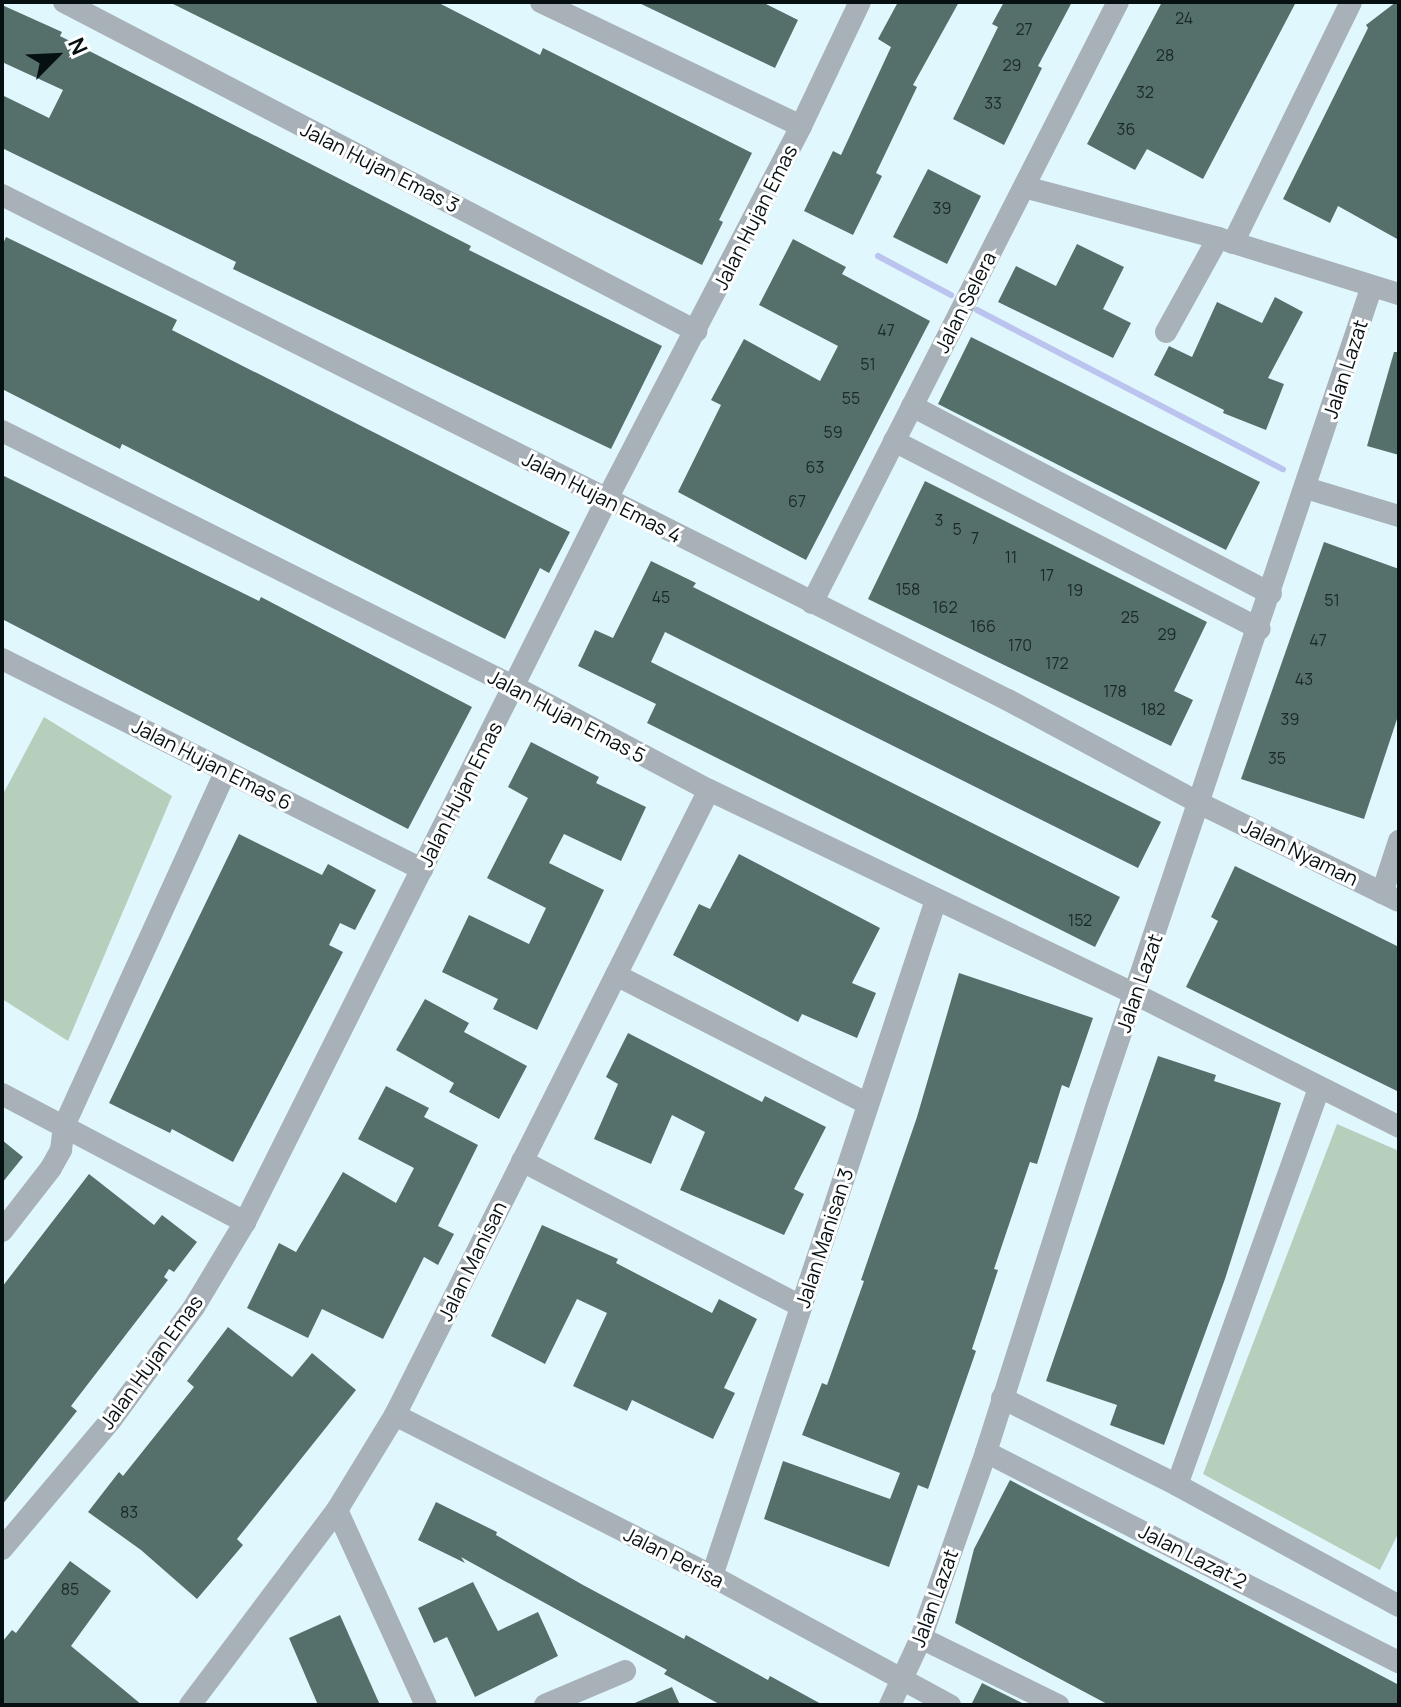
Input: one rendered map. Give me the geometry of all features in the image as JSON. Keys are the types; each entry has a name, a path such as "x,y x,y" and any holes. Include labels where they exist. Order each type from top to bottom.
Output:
{"street":[{"name":"Jalan Hujan Emas 3","path":"64,2 696,331"},
{"path":"541,2 801,126"},
{"name":"Jalan Hujan Emas","path":"2,1549 111,1420 194,1307 245,1222 607,499 801,126 860,2"},
{"name":"Jalan Selera","path":"812,603 1118,2"},
{"path":"1166,332 1225,241 1351,2"},
{"path":"1024,187 1225,241 1399,294"},
{"name":"Jalan Hujan Emas 4","path":"2,195 1008,700 1201,804"},
{"name":"Jalan Lazat","path":"890,1705 921,1638 986,1452 1135,994 1260,629 1372,286"},
{"path":"912,406 1271,594"},
{"name":"Jalan Hujan Emas 5","path":"2,431 513,686 709,790 1135,994 1399,1127"},
{"path":"894,441 1260,629"},
{"path":"1306,488 1399,516"},
{"name":"Jalan Hujan Emas 6","path":"2,659 422,869"},
{"path":"2,1231 51,1168 61,1150 64,1126 226,771"},
{"name":"Jalan Manisan","path":"190,1705 337,1510 395,1415 709,790"},
{"name":"Jalan Nyaman","path":"1201,804 1390,897"},
{"path":"1390,897 1399,841"},
{"name":"Jalan Manisan 3","path":"712,1576 936,900"},
{"path":"616,975 868,1104"},
{"path":"1177,1485 1319,1089"},
{"path":"2,1094 245,1222"},
{"path":"522,1161 801,1306"},
{"path":"1002,1398 1396,1597"},
{"name":"Jalan Perisa","path":"395,1415 712,1576 950,1705"},
{"name":"Jalan Lazat 2","path":"986,1452 1399,1662"},
{"path":"337,1510 426,1705"},
{"path":"921,1638 1058,1705"},
{"path":"545,1705 625,1671"}],"green space":[{"path":"44,717 172,796 68,1041 2,999 2,796"},
{"path":"1337,1124 1399,1151 1399,1532 1380,1570 1203,1474"}],"building":[{"path":"169,2 437,2 540,55 543,48 752,153 719,220 723,222 702,265"},
{"path":"637,2 762,2 798,20 775,68"},
{"path":"898,2 959,2 913,85 917,87 876,173 882,176 853,235 804,211 833,151 841,155 891,47 878,39"},
{"path":"1004,2 1072,2 1038,66 1042,68 1004,145 953,119 998,27 992,24"},
{"path":"1162,2 1296,2 1203,179 1147,149 1135,170 1087,144"},
{"path":"1399,2 1399,240 1338,206 1330,223 1283,199 1368,28 1366,25"},
{"path":"2,5 62,32 60,36 471,246 469,250 662,346 611,449 233,269 236,262 2,148 2,95 49,118 63,90 2,62"},
{"path":"928,169 981,196 947,264 893,237"},
{"path":"6,237 177,320 172,330 570,532 549,573 540,568 505,639 122,444 120,449 2,389 2,246"},
{"path":"793,239 846,267 842,274 930,321 806,560 678,492 721,405 711,400 744,339 820,381 838,346 759,305"},
{"path":"1077,244 1124,267 1103,309 1131,323 1113,358 998,302 1016,266 1056,286"},
{"path":"1275,297 1303,312 1268,378 1284,384 1266,430 1223,413 1224,410 1154,375 1169,346 1192,357 1217,302 1262,323"},
{"path":"971,337 1260,482 1226,550 938,404"},
{"path":"1394,352 1399,352 1399,455 1367,446"},
{"path":"2,475 259,601 261,597 472,707 408,829 2,619"},
{"path":"925,481 1207,622 1174,691 1193,700 1171,746 868,599"},
{"path":"1324,542 1399,569 1399,713 1364,819 1241,779"},
{"path":"651,561 696,583 693,587 1161,822 1138,868 665,632 651,662 1120,897 1095,947 647,723 656,704 578,666 595,630 613,638"},
{"path":"531,742 599,777 596,783 646,807 621,861 564,834 549,863 604,890 537,1030 493,1009 498,999 442,972 469,915 529,944 546,908 487,878 528,798 508,787"},
{"path":"239,834 322,875 328,864 376,890 355,930 340,923 329,945 343,952 233,1162 172,1129 170,1133 109,1103"},
{"path":"739,854 880,928 852,983 876,993 857,1038 802,1014 798,1022 673,955 699,904 710,909"},
{"path":"1235,866 1399,947 1399,1092 1186,987 1218,921 1211,917"},
{"path":"959,973 1093,1018 1069,1088 1062,1085 1037,1164 1030,1162 994,1269 998,1270 972,1349 976,1351 928,1489 918,1485 889,1567 764,1519 783,1461 890,1499 900,1473 802,1435 822,1383 827,1385 864,1281 861,1280 917,1117"},
{"path":"425,999 469,1023 464,1032 527,1066 499,1119 449,1092 454,1083 396,1050"},
{"path":"628,1033 762,1102 765,1096 826,1127 794,1189 804,1194 784,1235 680,1190 705,1132 672,1115 651,1164 594,1139 618,1084 606,1077"},
{"path":"1158,1056 1216,1075 1214,1081 1281,1103 1225,1279 1164,1445 1110,1425 1117,1405 1046,1381"},
{"path":"386,1086 429,1108 424,1117 478,1145 438,1226 454,1234 438,1265 424,1257 383,1339 322,1309 308,1338 247,1308 279,1243 296,1252 343,1172 396,1203 414,1168 358,1139"},
{"path":"2,1140 23,1157 2,1183"},
{"path":"89,1174 154,1225 162,1215 197,1242 174,1272 169,1269 164,1277 168,1280 71,1406 77,1411 2,1505 2,1287"},
{"path":"542,1225 618,1259 616,1263 712,1313 719,1299 757,1319 724,1388 735,1393 713,1439 632,1400 627,1411 573,1386 607,1313 577,1299 545,1364 491,1336"},
{"path":"228,1327 292,1377 312,1353 356,1390 237,1539 243,1545 197,1599 141,1550 88,1512 119,1472 123,1476 194,1387 187,1381"},
{"path":"1010,1480 1399,1685 1399,1705 1109,1705 955,1623 974,1549"},
{"path":"436,1502 497,1532 496,1535 583,1585 684,1639 686,1635 768,1680 770,1676 823,1705 721,1705 664,1674 667,1670 461,1557 465,1563 418,1540"},
{"path":"70,1561 111,1591 71,1646 142,1705 2,1705 2,1642 12,1630 16,1633"},
{"path":"473,1582 498,1631 538,1612 558,1656 475,1697 447,1637 434,1643 418,1608"},
{"path":"340,1615 380,1705 318,1705 289,1638"},
{"path":"982,1683 1026,1705 971,1705"},
{"path":"672,1687 680,1705 630,1705"}],"waterway":[{"path":"878,256 951,295"},
{"path":"977,310 1283,469"}]}
